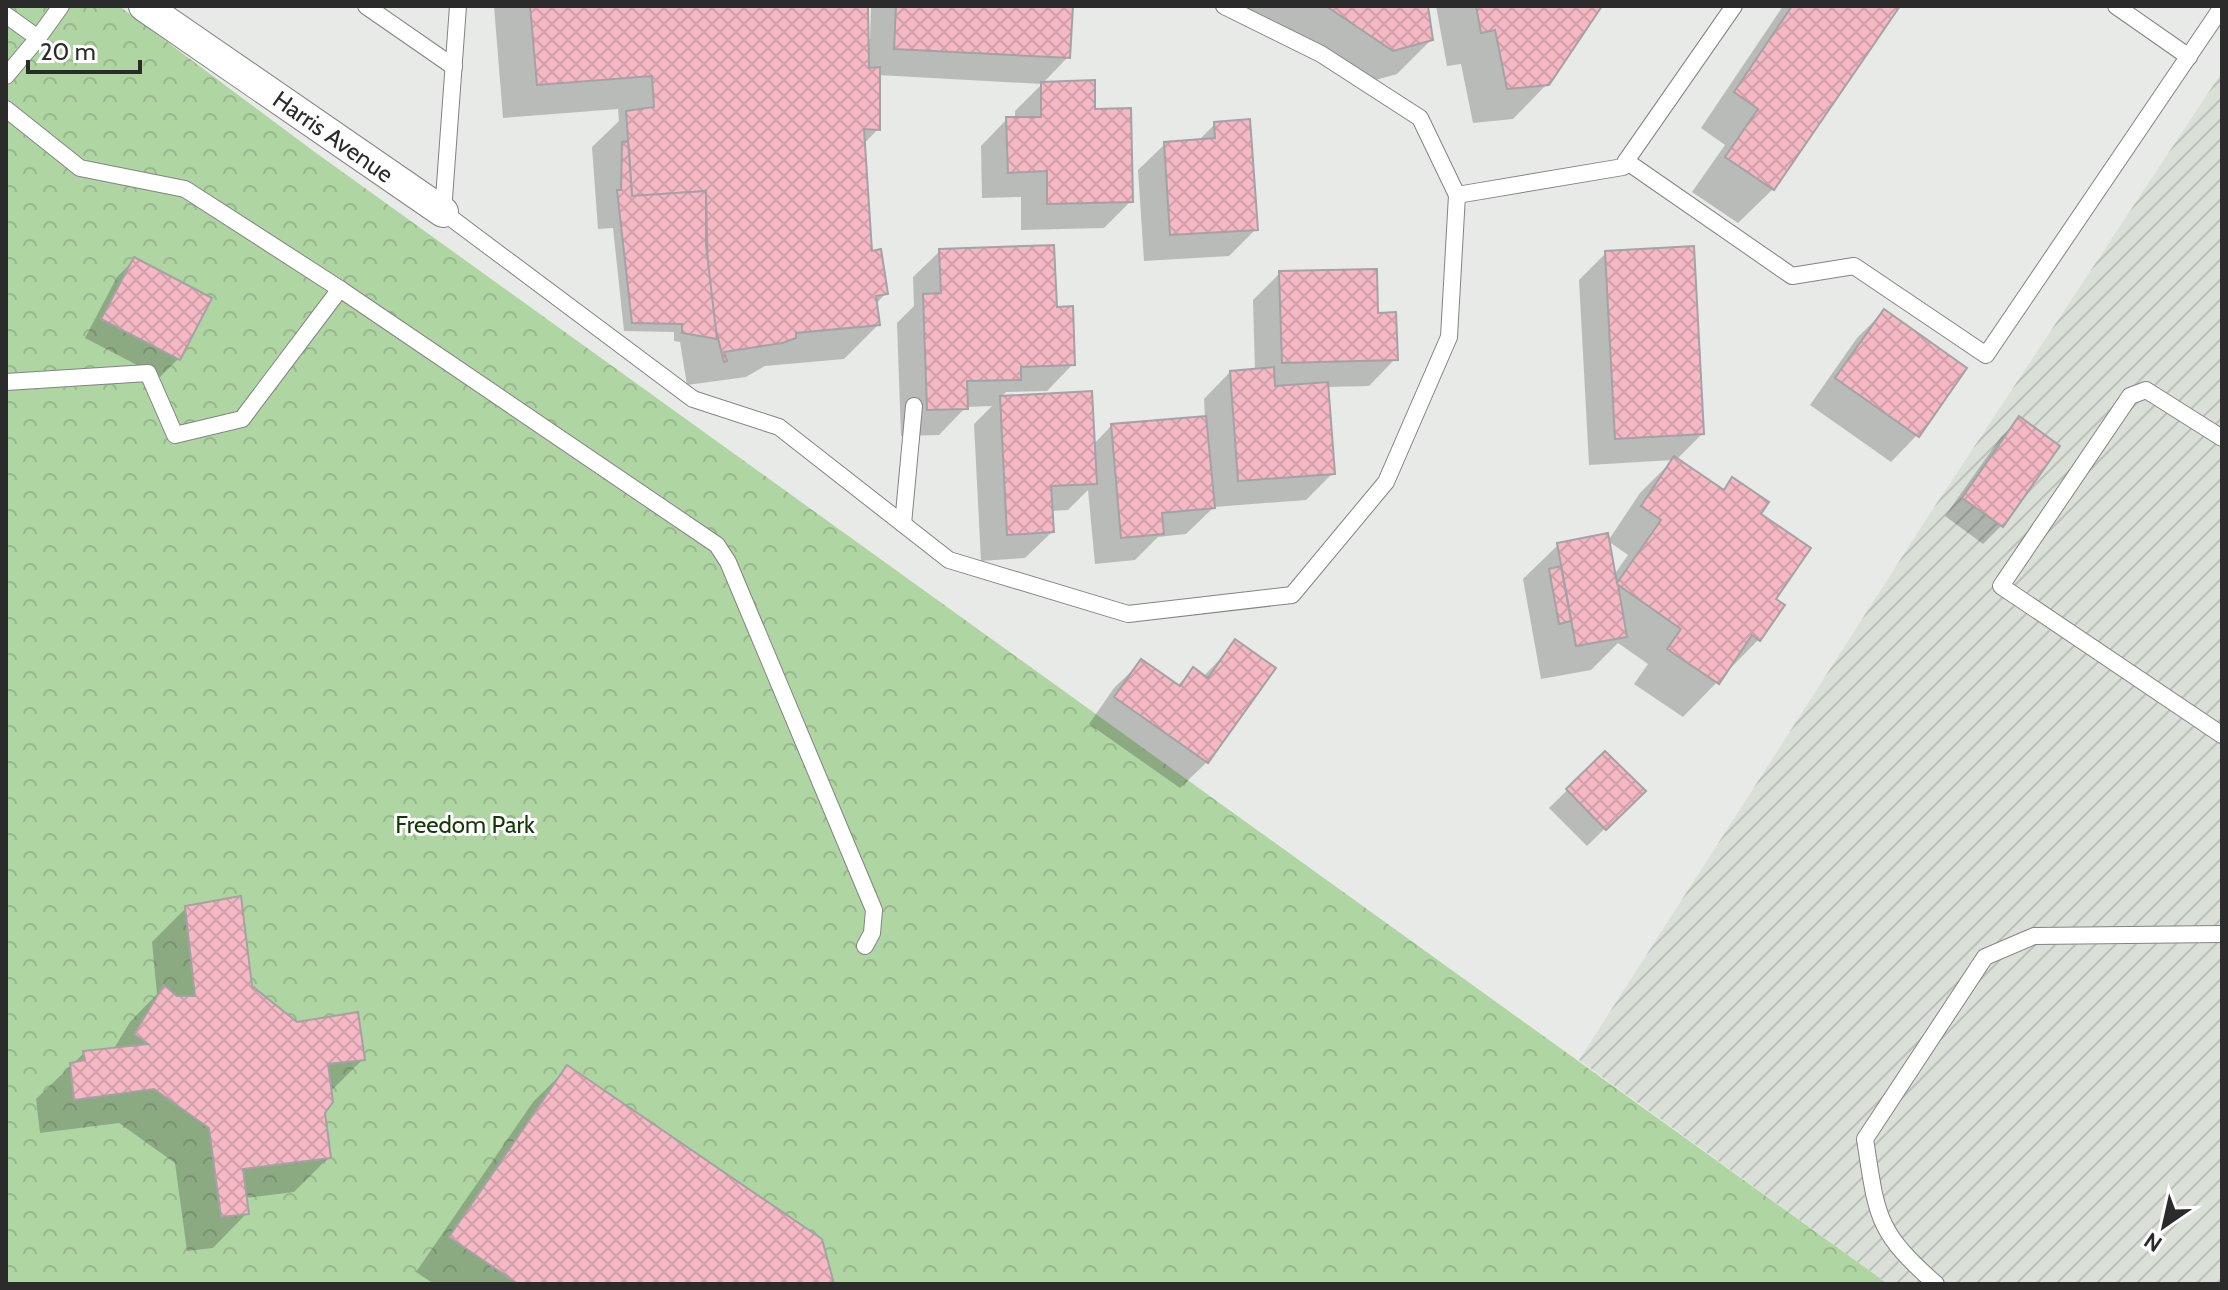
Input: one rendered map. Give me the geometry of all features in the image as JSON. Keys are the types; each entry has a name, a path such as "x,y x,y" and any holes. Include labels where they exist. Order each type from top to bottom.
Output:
{"street":[{"name":"Harris Avenue","path":"144,6 443,212"}],"lane":[{"path":"6,76 61,6"},
{"path":"366,6 454,67"},
{"path":"458,6 443,212 693,399 779,427 949,560 1128,614 1292,595 1386,482 1449,337 1457,195 1420,118 1321,54 1224,6"},
{"path":"1457,195 1623,167 1734,6"},
{"path":"2116,6 2189,57"},
{"path":"1626,161 1792,276 1854,266 1986,355 2222,7"},
{"path":"6,15 38,38"},
{"path":"6,109 80,168 185,189 340,289 717,545 728,562 874,910 872,933 865,946"},
{"path":"6,382 148,373 175,435 242,419 340,289"},
{"path":"2222,438 2146,390 2130,396 2001,586 2222,735"},
{"path":"903,524 914,406"},
{"path":"1936,1284 1902,1254 1878,1216 1865,1139 1985,957 2034,936 2222,934"}],"shaded area":[{"path":"2222,72 2222,1284 1888,1284 1579,1060 1927,518"}],"green space":[{"name":"Freedom Park","path":"6,6 119,6 312,150 1888,1284 6,1284"}],"building":[{"path":"530,6 868,6 869,68 880,67 880,130 864,129 872,251 881,249 888,294 876,296 880,325 796,333 796,338 782,343 724,352 727,361 724,362 712,315 708,278 706,191 632,196 626,111 654,107 652,76 537,85"},
{"path":"896,6 1073,6 1070,58 894,49"},
{"path":"1326,6 1428,6 1433,40 1393,51"},
{"path":"1476,6 1602,6 1549,85 1507,89 1495,30 1481,33"},
{"path":"1792,6 1900,6 1774,190 1725,157 1758,109 1734,92"},
{"path":"1095,80 1095,109 1131,108 1133,202 1047,204 1047,171 1008,173 1006,117 1041,117 1041,82"},
{"path":"1250,119 1258,230 1170,235 1164,142 1215,138 1214,122"},
{"path":"628,141 632,196 706,191 706,245 717,339 682,333 682,324 632,323 617,190 621,190 622,142"},
{"path":"1054,245 1057,307 1073,306 1075,365 1021,367 1021,380 967,381 968,409 927,410 923,294 941,293 939,249"},
{"path":"1694,246 1704,434 1615,439 1605,251"},
{"path":"134,257 212,298 180,360 101,319"},
{"path":"1377,269 1378,313 1396,312 1398,360 1282,363 1279,271"},
{"path":"1884,309 1967,368 1919,437 1835,378"},
{"path":"1274,367 1275,386 1328,382 1335,474 1238,481 1230,371"},
{"path":"1092,391 1097,484 1051,486 1054,532 1007,535 1000,396"},
{"path":"1206,416 1215,508 1162,513 1164,534 1121,538 1111,424"},
{"path":"2019,416 2060,446 2003,527 1962,498"},
{"path":"1674,456 1724,490 1732,477 1769,502 1761,514 1811,548 1776,599 1785,605 1760,641 1752,635 1719,684 1667,649 1681,629 1618,585 1627,637 1576,646 1557,543 1608,533 1617,583 1661,520 1641,506"},
{"path":"1561,566 1571,621 1559,624 1549,569"},
{"path":"1235,639 1276,668 1208,763 1114,697 1141,659 1180,686 1193,667 1208,678"},
{"path":"1605,751 1646,791 1606,830 1566,789"},
{"path":"241,896 252,986 297,1022 358,1012 365,1060 328,1064 333,1102 325,1113 331,1158 243,1169 249,1214 221,1217 209,1128 154,1089 74,1100 70,1063 85,1060 83,1051 148,1044 134,1034 164,985 177,996 195,996 185,906"},
{"path":"567,1065 822,1239 834,1284 518,1284 449,1237"}]}
